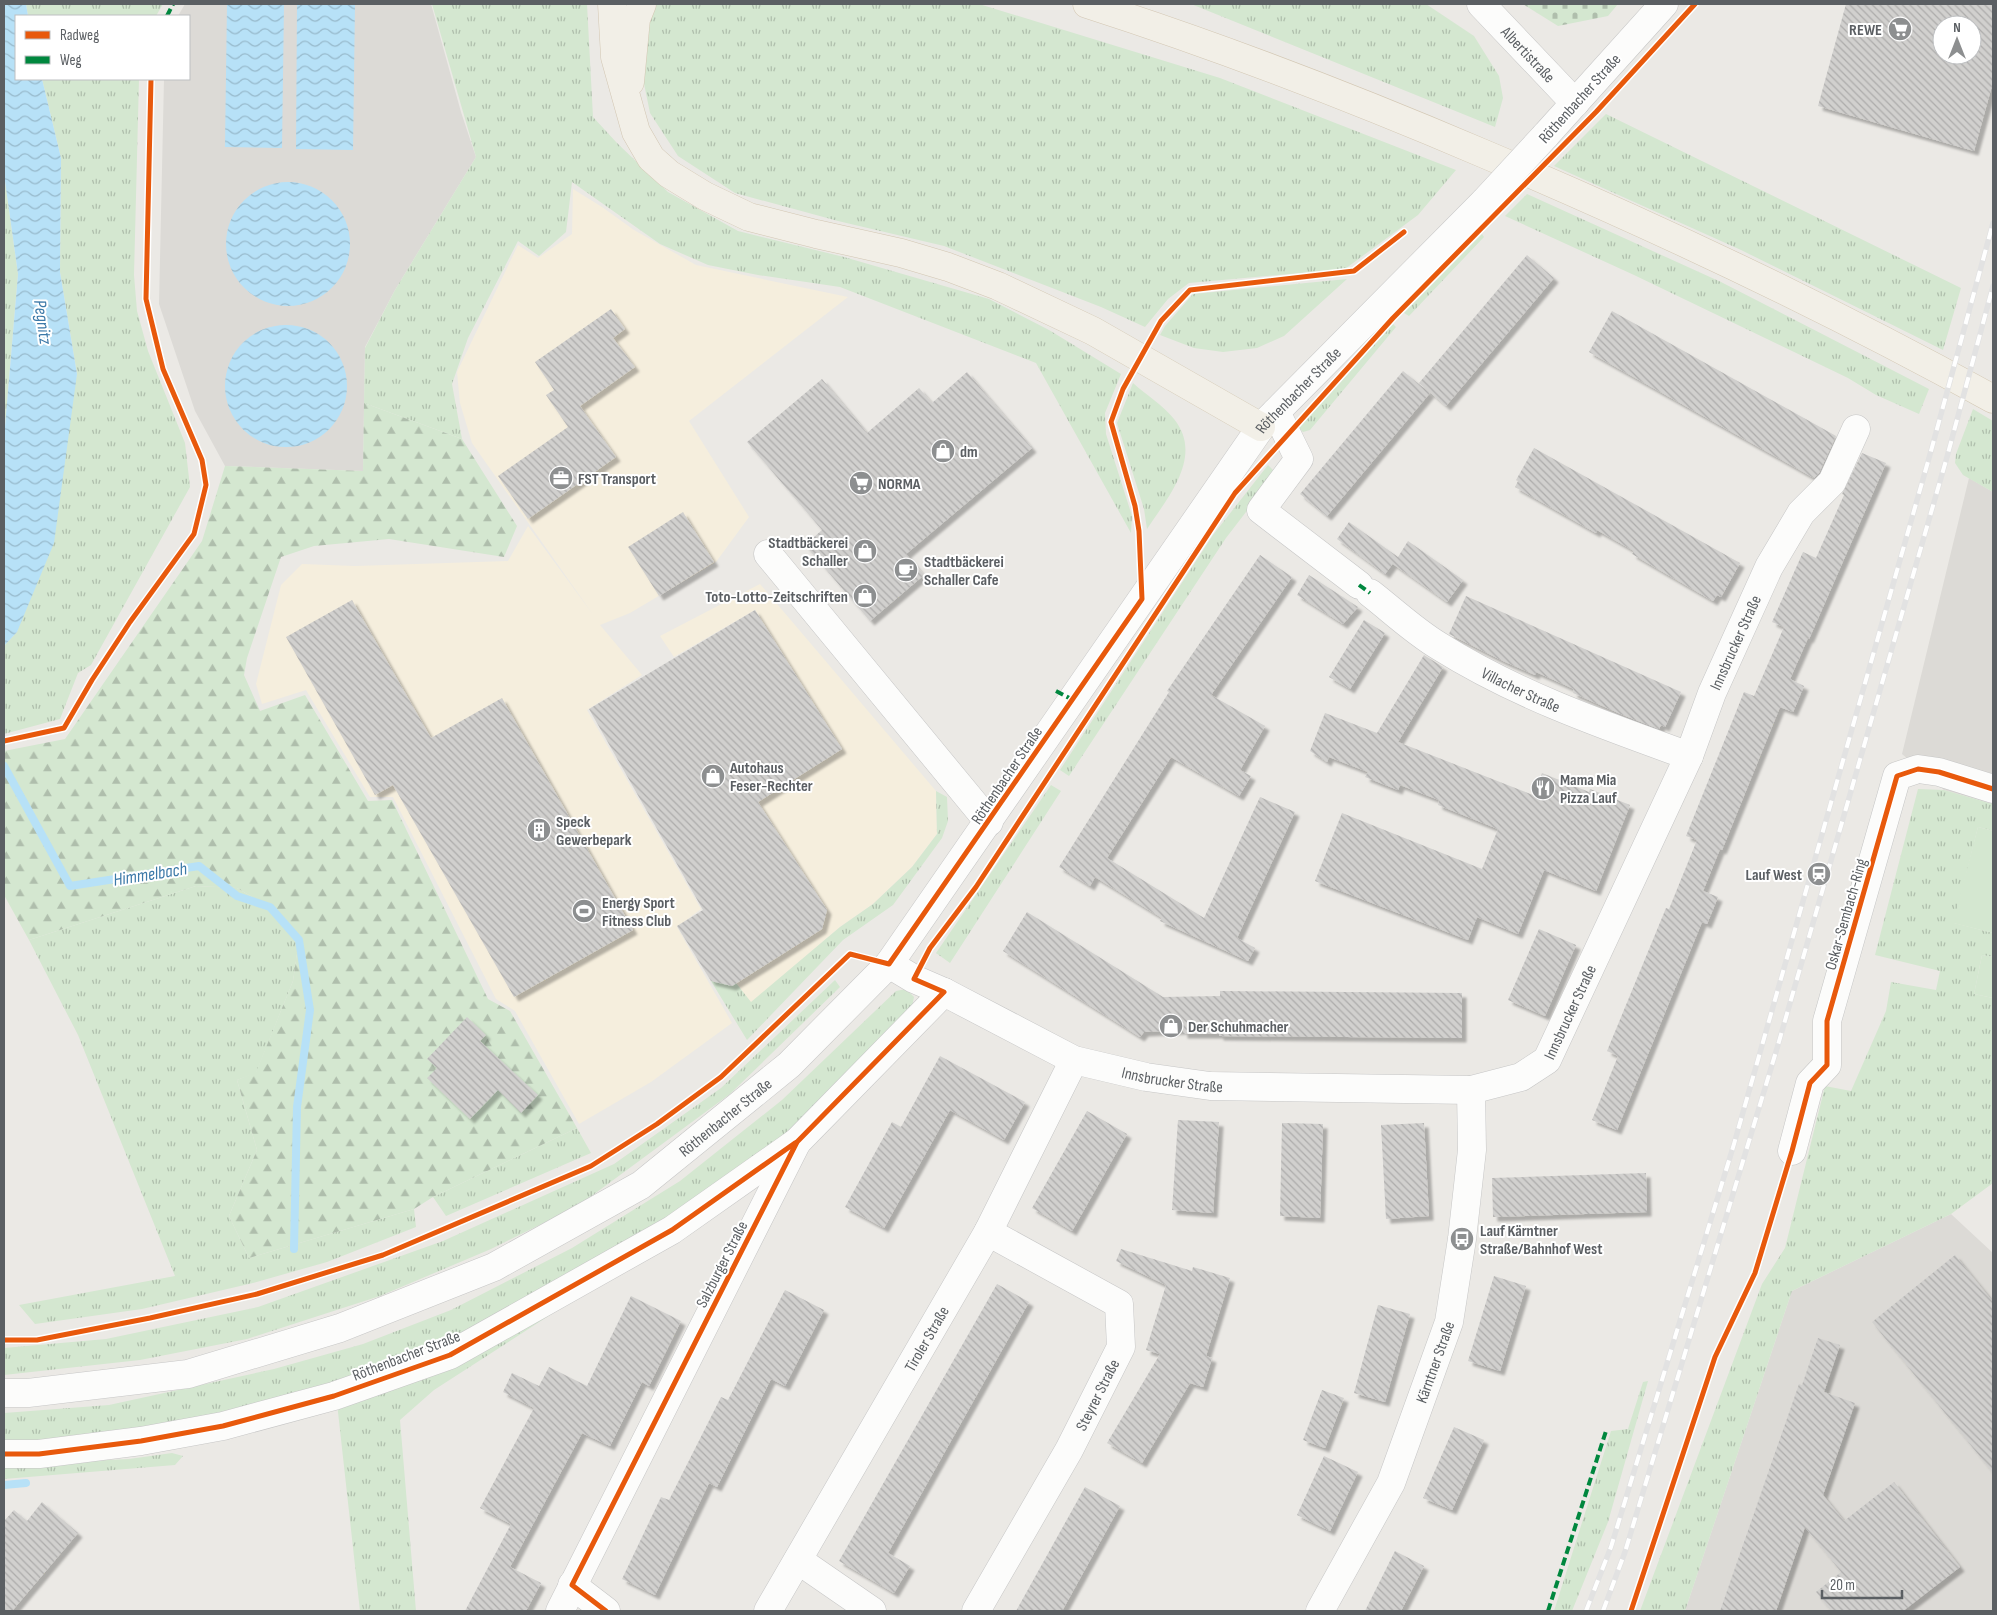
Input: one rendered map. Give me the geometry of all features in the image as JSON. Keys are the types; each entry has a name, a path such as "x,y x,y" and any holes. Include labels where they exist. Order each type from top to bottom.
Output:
{"main road":[{"path":"612,4 615,57 636,132 651,158 669,174 705,196 749,217 901,253 948,267 998,286 1269,419"},
{"path":"628,104 636,19 642,4"},
{"path":"1087,4 1142,22 1369,105 1595,201 1742,269 1923,360 1993,399"}],"street":[{"name":"Albertistraße","path":"1481,4 1576,103"},
{"name":"Röthenbacher Straße","path":"4,1393 28,1393 188,1374 340,1328 494,1267 641,1185 789,1065 889,964 1269,419 1485,201 1664,4"},
{"name":"Villacher Straße","path":"1269,419 1299,459 1261,510 1438,646 1513,688 1592,721 1689,756"},
{"name":"Innsbrucker Straße","path":"889,964 914,979 944,992 1074,1060 1146,1078 1210,1086 1471,1090 1521,1076 1547,1060 1689,756 1712,693 1769,566 1801,513 1832,482 1856,429"},
{"name":"Röthenbacher Straße","path":"768,554 989,822"},
{"name":"Oskar-Sembach-Ring","path":"1792,1151 1810,1083 1827,1065 1827,1021 1897,776 1918,769 1939,772 1993,789"},
{"name":"Salzburger Straße","path":"560,1611 797,1142 944,992"},
{"name":"Tiroler Straße","path":"768,1611 988,1232 1074,1060"},
{"name":"Kärntner Straße","path":"1320,1611 1392,1483 1449,1322 1461,1247 1472,1150 1471,1090"},
{"name":"Röthenbacher Straße","path":"4,1454 39,1454 141,1441 223,1426 334,1396 450,1355 672,1230 797,1142"},
{"name":"Steyrer Straße","path":"976,1611 1069,1450 1120,1348 1119,1304 988,1232"},
{"path":"798,1560 872,1611"},
{"path":"572,1585 606,1611"}],"shaded area":[{"path":"185,4 431,4 461,112 476,157 395,290 365,347 363,471 225,466 195,411 159,304 164,80 190,80 190,15 179,15"},
{"path":"573,189 634,230 696,265 848,297 689,421 749,517 716,562 630,613 600,625 642,675 587,710 701,909 677,927 732,1023 651,1082 579,1124 515,1011 496,999 393,797 370,797 306,690 262,704 256,684 281,585 302,564 355,566 508,561 528,526 594,616 472,443 460,403 457,372 518,245 538,258 572,234"},
{"path":"1969,478 1993,492 1993,804 1944,790 1902,754"},
{"path":"760,584 936,791 937,834 912,867 873,904 840,927 751,1003 736,983 822,929 827,910 758,802 842,749 755,610 674,657 660,636"},
{"path":"1951,1214 1993,1253 1993,1611 1685,1611 1792,1291"}],"green space":[{"path":"26,4 163,4 157,15 28,15"},
{"path":"432,4 587,4 593,117 668,192 738,231 844,257 989,299 1049,330 1121,374 1105,413 1106,434 1132,516 1131,533 1036,363 840,287 758,275 708,265 660,244 572,182 566,232 539,256 518,241 468,338 452,384 462,439 364,403 365,348 395,290 476,157"},
{"path":"655,4 979,4 1220,78 1456,170 1418,215 1345,269 1189,283 1168,299 1145,327 1101,307 944,246 838,221 735,193 678,156 650,113 640,64 643,27"},
{"path":"1191,4 1426,4 1474,36 1499,76 1503,98 1495,127"},
{"path":"1523,4 1618,4 1608,16 1558,26"},
{"path":"42,80 139,80 134,275 137,311 148,351 185,443 190,487 91,665 78,673 60,719 4,734 4,646 17,632 77,374 60,272 61,158"},
{"path":"1606,114 1961,288 1943,350 1741,250 1554,166"},
{"path":"4,174 18,274 4,438"},
{"path":"1527,194 1721,282 1929,389 1919,414 1876,395 1848,378 1634,275 1505,216"},
{"path":"1482,234 1484,237 1409,316 1404,313"},
{"path":"1347,279 1284,336 1257,348 1223,352 1194,348 1160,335 1165,326 1193,294"},
{"path":"1393,324 1396,327 1310,430 1303,432 1299,428"},
{"path":"1133,383 1170,414 1182,433 1185,447 1184,462 1180,476 1147,529 1144,509 1117,423"},
{"path":"364,403 462,439 517,526 504,557 389,539 314,546 281,557 247,658 244,675 260,711 305,695 368,801 392,800 488,999 510,1011 577,1128 433,1197 414,1209 249,1258 229,1216 257,1150 237,1080 256,1072 293,981 299,939 274,910 237,888 196,886 29,940 4,895 4,751 65,739 202,541 225,466 363,471"},
{"path":"1973,409 1993,421 1993,492 1963,475 1955,463 1956,454"},
{"path":"1268,465 1276,473 1226,538 1069,776 1060,770 1213,535"},
{"path":"1051,785 1061,791 950,963 936,953"},
{"path":"1918,789 1944,790 1993,804 1993,831 1978,827 1954,923 1993,933 1993,957 1982,955 1974,994 1993,998 1993,1183 1951,1214 1792,1291 1685,1611 1640,1611 1762,1284 1785,1248 1825,1086 1851,1091 1886,1011 1891,982 1936,990 1940,971 1875,955"},
{"path":"936,791 947,797 948,821 942,838 893,905 843,940 747,1040 711,981 736,983 751,1002 840,927 873,904 912,867 937,834"},
{"path":"1978,827 1993,831 1993,933 1953,923"},
{"path":"196,886 237,888 274,910 299,940 293,981 256,1073 237,1080 257,1150 229,1216 249,1258 414,1209 416,1227 327,1262 253,1283 142,1309 35,1324 19,1305 175,1276 78,1035 29,940"},
{"path":"1982,955 1993,957 1993,998 1974,994"},
{"path":"835,980 840,987 730,1094 578,1206 491,1249 380,1296 247,1339 140,1360 4,1375 4,1348 106,1339 258,1307 443,1241 614,1164 721,1088"},
{"path":"906,989 914,997 912,1007 795,1127 713,1187 586,1270 470,1332 375,1370 274,1400 179,1424 113,1434 4,1444 4,1413 109,1405 274,1369 363,1344 451,1310 572,1248 680,1181 782,1100 896,991"},
{"path":"577,1128 591,1153 446,1216 433,1197"},
{"path":"598,1284 434,1390 400,1420 416,1611 360,1611 337,1403"},
{"path":"1648,1381 1608,1522 1572,1611 1554,1611 1611,1431 1628,1429 1643,1382"},
{"path":"172,1453 183,1456 175,1465 4,1479 4,1465 129,1459"}],"water":[{"name":"Pegnitz","path":"4,4 26,4 28,15 15,15 15,80 42,80 61,158 60,272 77,374 54,543 17,632 4,646 4,438 18,274 4,174"},
{"path":"227,4 284,4 282,148 225,147"},
{"path":"297,4 355,4 353,150 296,149"},
{"path":"288,182 312,187 332,200 345,220 350,244 345,268 332,288 312,301 288,306 264,301 244,288 231,268 226,244 231,220 244,200 264,187"},
{"path":"286,325 298,326 309,330 320,335 329,343 337,352 342,363 346,374 346,398 342,409 337,420 329,429 320,437 309,442 298,446 286,447 274,446 263,442 252,437 243,429 235,420 230,409 226,398 225,386 226,374 230,363 235,352 243,343 252,335 263,330 274,326"}],"building":[{"path":"1846,4 1993,4 1993,82 1974,151 1818,106"},
{"path":"1527,255 1554,278 1446,406 1419,383"},
{"path":"611,309 625,329 613,338 635,367 580,406 616,457 528,519 498,476 568,427 546,395 554,390 535,362"},
{"path":"1612,311 1836,436 1819,473 1814,478 1589,352"},
{"path":"1403,371 1430,393 1327,516 1300,494"},
{"path":"967,372 1032,448 906,554 924,575 870,621 805,545 822,530 747,442 822,379 867,433 919,388 932,403"},
{"path":"1534,448 1740,563 1721,597 1717,595 1713,601 1632,554 1634,551 1597,530 1596,533 1515,487 1518,481 1516,480"},
{"path":"1862,453 1886,463 1790,679 1804,686 1793,712 1780,707 1722,850 1720,849 1703,891 1718,897 1707,924 1702,922 1617,1130 1592,1120 1618,1056 1607,1051 1666,908 1669,909 1697,840 1686,836 1744,692 1754,696 1784,627 1772,622 1803,552 1816,558 1844,495 1842,494"},
{"path":"683,512 714,562 659,596 628,547"},
{"path":"1349,522 1398,557 1408,541 1463,580 1447,602 1393,564 1394,562 1385,574 1337,539"},
{"path":"1260,555 1292,577 1211,695 1265,726 1240,770 1251,776 1239,796 1171,757 1107,858 1204,918 1260,797 1295,812 1237,938 1255,948 1248,961 1160,921 1162,918 1095,877 1090,886 1059,867 1169,692 1167,691"},
{"path":"1309,575 1358,607 1343,624 1297,595"},
{"path":"1466,596 1681,692 1665,727 1661,725 1659,729 1623,715 1573,693 1574,689 1536,672 1535,675 1503,661 1449,634"},
{"path":"352,600 431,738 502,698 633,930 514,997 393,785 375,795 286,637"},
{"name":"Autohaus Feser-Rechter","path":"755,610 842,749 758,802 827,910 822,929 732,986 711,981 677,926 703,910 589,709"},
{"path":"1364,620 1385,633 1350,689 1329,677"},
{"path":"1424,655 1443,667 1398,742 1533,795 1542,773 1589,792 1590,789 1630,805 1596,891 1544,870 1518,934 1477,917 1468,940 1315,881 1342,813 1482,869 1498,829 1438,805 1439,800 1400,785 1398,790 1365,777 1368,772 1329,757 1327,762 1310,751 1325,713 1377,733"},
{"path":"1027,912 1163,997 1220,996 1220,991 1462,993 1462,1038 1219,1036 1219,1034 1183,1034 1183,1030 1144,1032 1140,1037 1003,951"},
{"path":"1539,929 1576,945 1545,1016 1508,1000"},
{"path":"467,1017 486,1035 480,1041 538,1095 521,1113 498,1090 470,1119 427,1078 437,1068 427,1059"},
{"path":"940,1056 1025,1102 1004,1140 950,1110 884,1228 845,1207 892,1122 901,1127"},
{"path":"1087,1111 1127,1134 1072,1231 1032,1208"},
{"path":"1178,1120 1219,1122 1213,1213 1172,1210"},
{"path":"1282,1123 1323,1124 1320,1218 1280,1216"},
{"path":"1424,1123 1429,1216 1386,1219 1381,1125"},
{"path":"1646,1173 1647,1212 1493,1217 1492,1178"},
{"path":"1121,1249 1192,1271 1193,1267 1230,1278 1206,1356 1212,1358 1203,1387 1190,1383 1142,1463 1107,1443 1160,1354 1146,1350 1166,1285 1116,1261"},
{"path":"1955,1255 1993,1302 1993,1473 1872,1322"},
{"path":"1494,1276 1526,1286 1500,1371 1468,1361"},
{"path":"997,1284 1029,1302 888,1553 910,1566 894,1593 839,1561"},
{"path":"785,1290 824,1310 785,1386 771,1379 717,1487 709,1483 655,1595 622,1579 661,1497 669,1500 721,1397 728,1400"},
{"path":"631,1296 681,1321 649,1386 642,1382 610,1446 582,1433 510,1567 541,1583 526,1611 465,1611 511,1524 480,1508 534,1408 503,1392 512,1373 539,1386 549,1367 587,1386"},
{"path":"1378,1305 1410,1314 1385,1402 1354,1393"},
{"path":"1818,1338 1840,1345 1824,1392 1855,1403 1823,1495 1844,1521 1894,1482 1960,1567 1903,1611 1831,1611 1816,1592 1841,1572 1805,1527 1776,1611 1720,1611 1799,1384 1802,1385"},
{"path":"1322,1390 1344,1398 1325,1448 1303,1440"},
{"path":"1454,1427 1484,1440 1452,1510 1423,1498"},
{"path":"1324,1456 1358,1472 1330,1531 1297,1515"},
{"path":"1085,1487 1120,1506 1062,1611 1016,1611"},
{"path":"42,1502 78,1533 12,1611 4,1611 4,1521 14,1510 27,1521"},
{"path":"1395,1551 1424,1566 1401,1611 1365,1611"}],"waterway":[{"name":"Himmelbach","path":"4,766 70,886 199,866 237,896 270,907 299,940 310,1010 297,1107 294,1249"},
{"name":"Himmelbach","path":"4,1485 26,1483"}],"railway":[{"path":"1586,1611 1611,1547 1734,1144 1931,451 1993,223"},
{"path":"1603,1611 1625,1552 1778,1045 1947,457 1993,286"}],"marked path":[{"path":"168,15 173,4"},
{"path":"1359,585 1370,593"},
{"path":"1056,691 1073,700"},
{"path":"1548,1611 1606,1431"}],"cycle path":[{"path":"606,1611 572,1585 797,1142 944,992 914,979 930,948 976,887 1235,493 1393,318 1596,112 1695,4"},
{"path":"4,741 64,728 92,680 130,622 194,534 206,485 202,460 163,369 146,299 151,80"},
{"path":"4,1340 37,1340 150,1318 257,1294 383,1255 591,1166 657,1124 721,1077 850,954 889,964 1142,599 1139,531 1135,506 1111,422 1123,389 1161,321 1190,290 1354,271 1404,232"},
{"path":"1631,1611 1715,1357 1755,1273 1792,1151 1810,1083 1827,1065 1827,1021 1897,776 1918,769 1939,772 1993,789"},
{"path":"4,1454 39,1454 141,1441 223,1426 334,1396 450,1355 672,1230 795,1143"}],"place":[{"name":"REWE","path":"1900,29"},
{"name":"dm","path":"943,451"},
{"name":"FST Transport","path":"561,478"},
{"name":"NORMA","path":"861,483"},
{"name":"Stadtbäckerei Schaller","path":"865,551"},
{"name":"Stadtbäckerei Schaller Cafe","path":"906,570"},
{"name":"Toto-Lotto-Zeitschriften","path":"865,596"},
{"name":"Autohaus Feser-Rechter","path":"713,776"},
{"name":"Mama Mia Pizza Lauf","path":"1543,788"},
{"name":"Speck Gewerbepark","path":"539,830"},
{"name":"Lauf West","path":"1819,874"},
{"name":"Energy Sport Fitness Club","path":"584,911"},
{"name":"Der Schuhmacher","path":"1171,1026"},
{"name":"Lauf Kärntner Straße/Bahnhof West","path":"1462,1239"}]}
